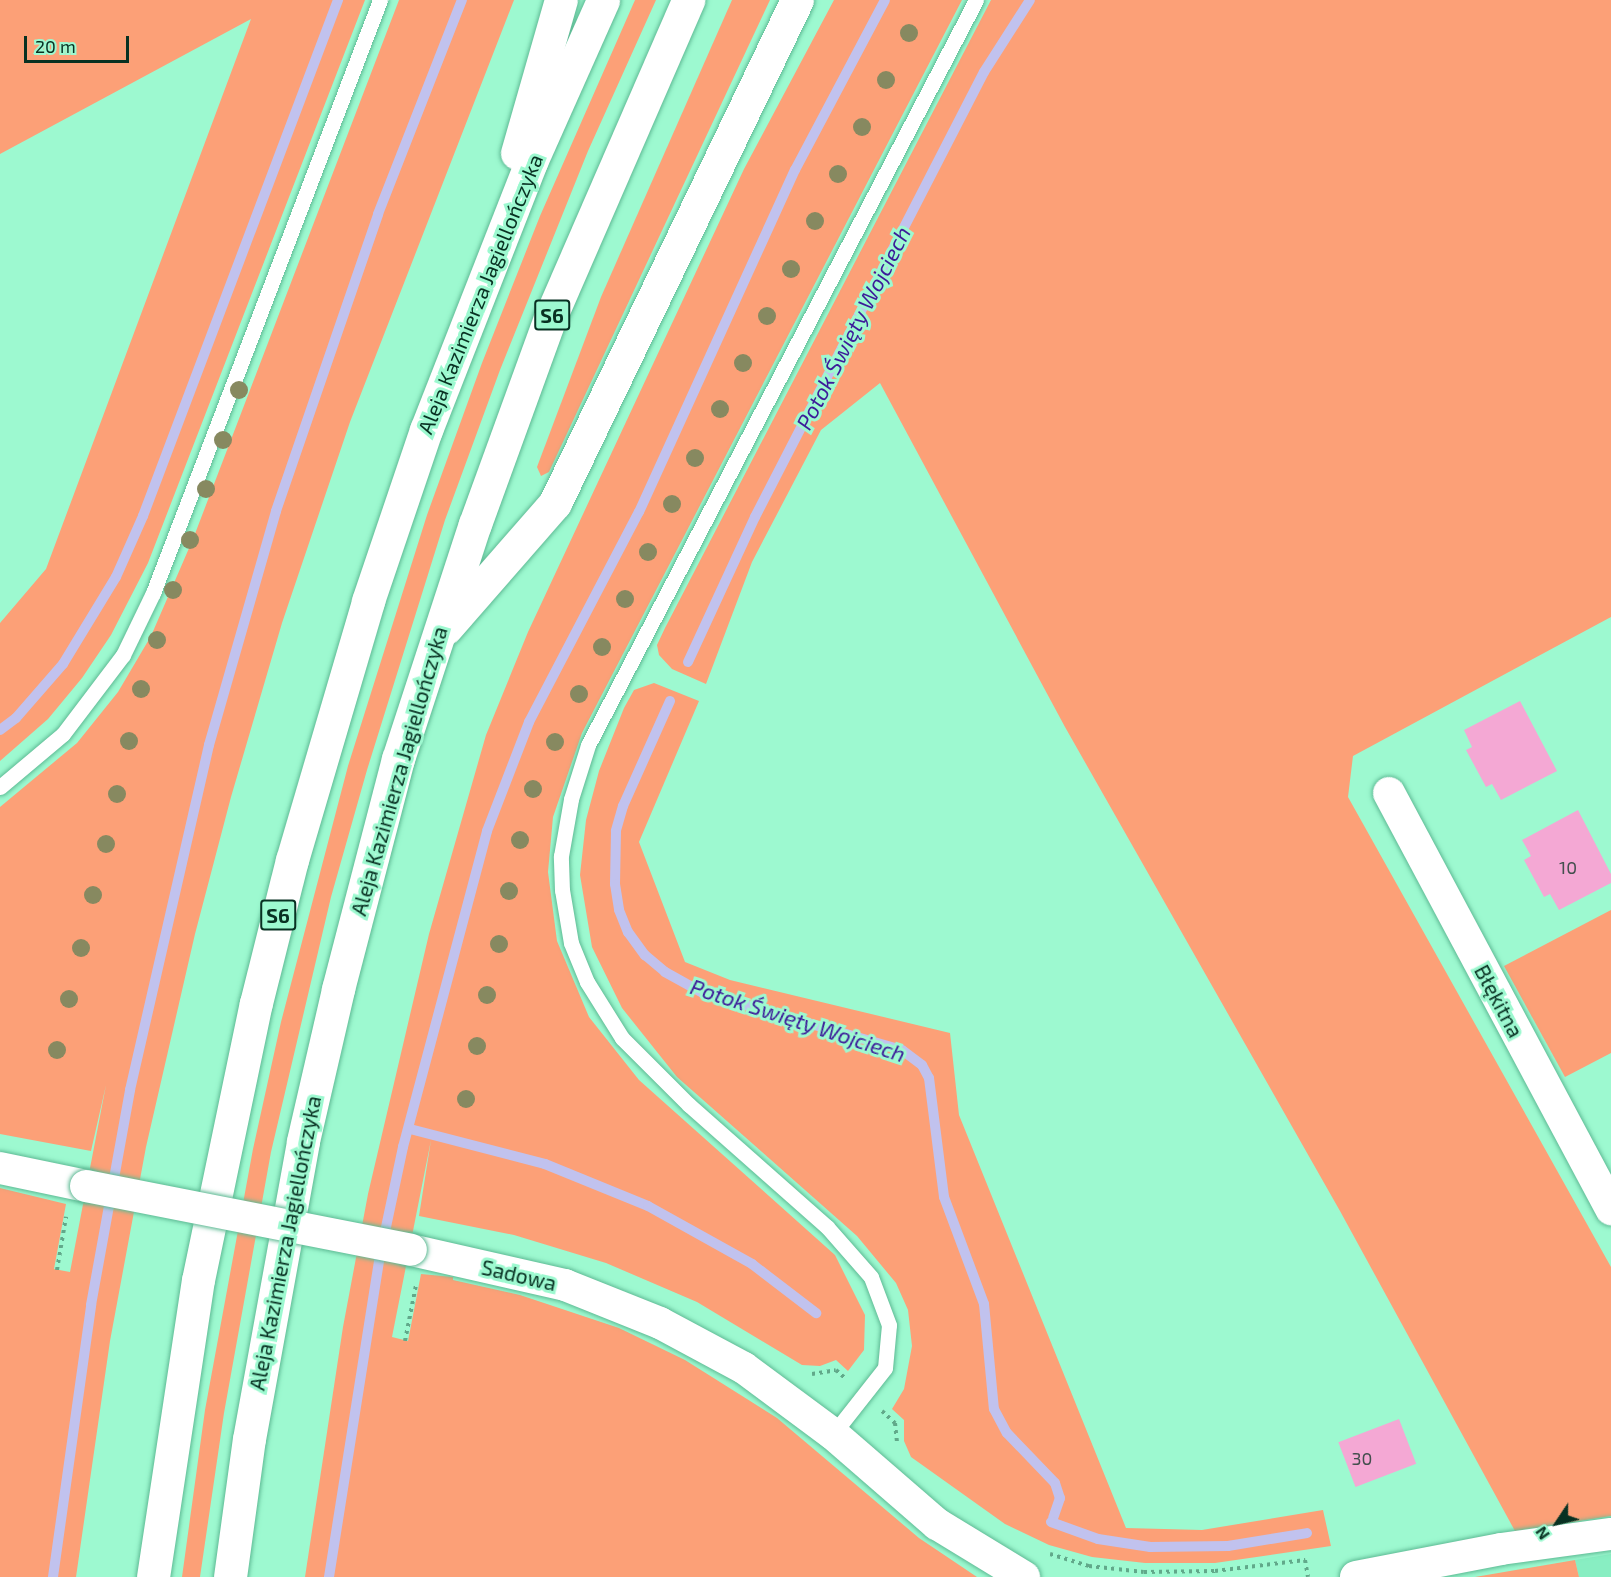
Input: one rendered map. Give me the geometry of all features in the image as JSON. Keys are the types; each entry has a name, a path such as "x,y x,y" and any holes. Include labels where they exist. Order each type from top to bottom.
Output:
{"highway":[{"path":"486,274 561,0"},
{"name":"Aleja Kazimierza Jagiellończyka","path":"153,1577 198,1280 271,938 368,601 426,430 486,274 603,0"},
{"name":"Aleja Kazimierza Jagiellończyka","path":"230,1577 250,1427 303,1141 348,948 398,759 437,638 550,318 688,0"},
{"path":"437,638 555,503 797,0"}],"street":[{"name":"Błękitna","path":"1389,793 1611,1209"},
{"name":"Sadowa","path":"0,1168 411,1250 565,1286 660,1323 744,1368 833,1434 937,1524 967,1545 1024,1577"},
{"path":"1356,1577 1501,1549 1611,1534"}],"lane":[{"path":"0,787 63,734 123,655 153,593 380,0"},
{"path":"833,1434 885,1368 889,1325 872,1277 826,1227 689,1105 622,1038 587,982 571,943 562,890 561,856 571,800 588,745 976,0"}],"path":[{"path":"57,1270 67,1212"},
{"path":"405,1341 417,1282"}],"shaded area":[{"path":"0,0 365,0 148,563 111,635 82,678 48,719 0,761 0,623 46,569 251,19 0,154"},
{"path":"399,0 514,0 350,422 282,623 231,797 195,934 146,1147 110,1341 76,1577 0,1577 0,1188 66,1204 54,1269 70,1272 106,1085 91,1151 0,1134 0,807 77,743 118,692 151,636 193,539"},
{"path":"635,0 656,0 588,151 500,370 445,520 367,770 331,897 271,1152 224,1413 200,1577 182,1577 205,1410 253,1149 281,1022 348,766 427,515 482,363 540,216"},
{"path":"732,0 770,0 549,472 541,476 537,467 601,297"},
{"path":"834,0 962,0 582,733 553,817 548,872 557,941 589,1017 639,1080 835,1255 865,1315 864,1350 848,1371 836,1360 820,1366 802,1365 697,1302 606,1263 514,1235 419,1216 431,1140 392,1337 408,1341 421,1274 453,1277 453,1280 520,1295 619,1328 685,1360 777,1418 919,1538 977,1577 305,1577 343,1327 368,1194 429,934 486,735 528,632 744,169"},
{"path":"991,0 1611,0 1611,617 1353,756 1348,797 1611,1267 1611,1516 1515,1531 1340,1211 1065,727 880,383 821,430 752,562 706,684 672,669 659,655 657,645 665,628"},
{"path":"654,683 699,701 639,842 685,962 730,980 950,1033 959,1115 1126,1528 1202,1530 1323,1510 1331,1546 1215,1563 1145,1563 1092,1557 1049,1545 1005,1524 911,1457 904,1441 904,1420 892,1409 904,1389 912,1346 908,1310 896,1283 857,1236 677,1077 622,1008 592,947 580,875 586,820 599,771 624,708 634,690"},
{"path":"1611,910 1611,1053 1565,1077 1504,966"},
{"path":"1611,1554 1611,1577 1579,1577 1575,1560"},
{"path":"1575,1560 1579,1577 1475,1577"}],"building":[{"path":"1520,701 1557,771 1501,800 1492,784 1486,787 1466,750 1472,747 1464,730"},
{"path":"1578,810 1611,874 1611,883 1559,910 1550,894 1544,897 1524,860 1531,856 1522,840"},
{"path":"1399,1419 1416,1464 1356,1487 1338,1442"}],"waterway":[{"path":"0,730 16,718 63,664 116,577 143,516 338,0"},
{"path":"53,1577 91,1305 130,1090 209,745 276,511 378,214 462,0"},
{"path":"329,1577 379,1260 403,1147 487,831 529,722 639,512 795,170 885,0"},
{"name":"Potok Święty Wojciech","path":"688,662 755,517 984,72 1030,0"},
{"name":"Potok Święty Wojciech","path":"670,701 623,806 616,831 615,884 619,910 628,932 645,955 665,972 703,993 902,1050 922,1065 929,1078 944,1197 984,1304 994,1409 1007,1433 1055,1483 1060,1498 1053,1518"},
{"path":"410,1129 545,1164 648,1206 752,1264 816,1313"},
{"path":"1051,1522 1098,1539 1150,1547 1228,1546 1307,1533"}]}
